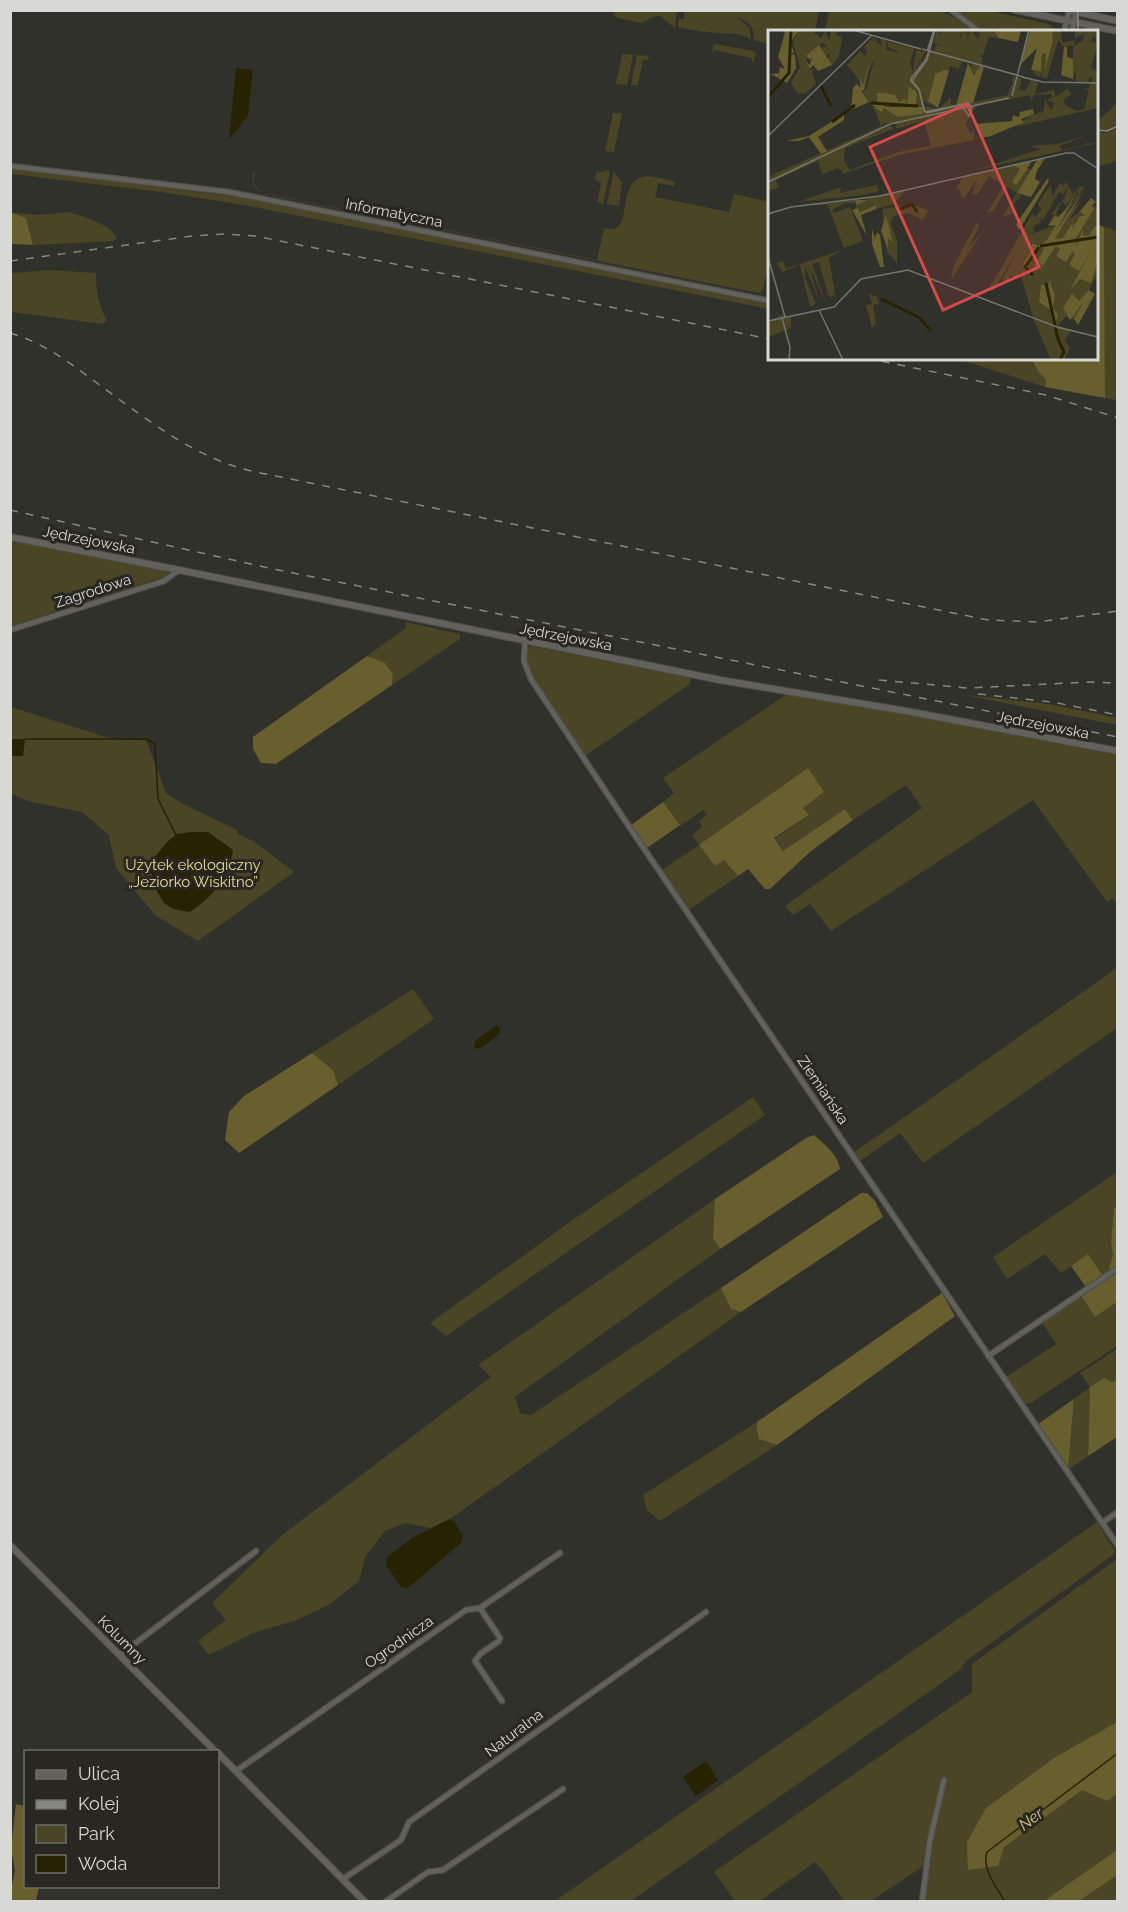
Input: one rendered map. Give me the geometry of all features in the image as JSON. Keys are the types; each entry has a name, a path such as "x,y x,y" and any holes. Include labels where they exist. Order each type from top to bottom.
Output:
{"street":[{"path":"951,10 977,30"},
{"path":"1015,10 1118,31"},
{"path":"1072,30 1071,11 1118,21"},
{"path":"1065,30 1070,22"},
{"name":"Informatyczna","path":"10,166 229,192 768,301"},
{"name":"Jędrzejowska","path":"10,537 720,680 906,711 1118,751"},
{"name":"Zagrodowa","path":"10,630 164,581 179,570"},
{"name":"Ziemiańska","path":"525,641 524,661 529,675 630,828 1118,1546"},
{"path":"988,1356 1118,1268"},
{"path":"1102,1523 1118,1512"},
{"name":"Kolumny","path":"10,1545 215,1750"},
{"path":"120,1655 255,1551"},
{"name":"Ogrodnicza","path":"236,1771 466,1610 480,1608 560,1553"},
{"path":"480,1608 500,1638 475,1661 502,1701"},
{"name":"Naturalna","path":"343,1879 401,1840 409,1822 706,1612"},
{"name":"Kolumny","path":"219,1754 365,1902"},
{"path":"922,1902 928,1850 944,1780"},
{"path":"385,1902 428,1872 443,1870 563,1789"}],"green space":[{"path":"614,10 677,10 675,28 660,16 652,17 642,23 617,18 614,16"},
{"path":"684,11 819,11 815,30 768,30 768,44 754,40 750,25 737,18 749,27 751,39 737,34 678,27 679,19 684,19"},
{"path":"829,11 940,11 972,30 825,30"},
{"path":"958,11 990,11 1048,24 1056,30 983,30"},
{"path":"715,44 754,51 756,54 754,61 752,62 752,58 714,50 712,54"},
{"path":"622,54 633,55 627,85 616,84"},
{"path":"637,55 649,56 648,60 643,60 638,85 631,85"},
{"path":"1117,103 1117,125 1108,130 1098,129 1098,121"},
{"path":"613,113 622,113 614,152 605,151"},
{"path":"1117,128 1117,161 1098,167 1098,132 1106,133"},
{"path":"11,169 238,197 768,304 768,309 244,205 161,192 11,174"},
{"path":"605,170 610,171 603,204 597,202 601,183 595,179 597,171 604,172"},
{"path":"614,171 622,183 619,206 607,204"},
{"path":"646,176 654,177 675,182 674,186 658,183 655,197 729,212 734,194 768,202 768,265 763,290 759,293 263,194 597,260 604,229 594,226 614,229 619,226 627,196 635,181"},
{"path":"69,212 102,224 117,238 113,241 33,245 26,218 15,213 40,215"},
{"path":"1104,227 1117,231 1117,400 1105,398"},
{"path":"49,270 96,273 98,297 107,320 103,324 11,312 11,273"},
{"path":"961,360 1032,360 1046,380 1045,387"},
{"path":"11,542 38,545 168,573 167,576 11,626"},
{"path":"406,622 460,634 460,639 392,685 393,674 385,664 367,656 406,628"},
{"path":"531,646 691,678 690,684 585,756 530,674 526,654"},
{"path":"787,694 1117,755 1117,905 1113,898 1107,902 1033,800 831,931 810,904 793,915 785,906 922,808 906,785 853,820 845,809 784,851 774,839 808,816 803,808 699,845 692,835 702,827 699,821 707,815 703,810 680,826 663,802 674,793 663,778"},
{"path":"964,695 1049,704 1117,718 1117,725"},
{"name":"Użytek ekologiczny „Jeziorko Wiskitno”","path":"11,707 112,739 146,740 166,793 181,803 237,830 238,834 253,841 294,872 198,941 156,916 116,868 109,835 82,812 27,801 11,793"},
{"path":"699,845 715,866 724,860 738,876 689,910 662,870"},
{"path":"1117,968 1117,1028 923,1163 900,1133 859,1162 853,1153"},
{"path":"413,989 434,1019 338,1085 333,1070 312,1053"},
{"path":"753,1097 765,1115 446,1336 430,1323 574,1219"},
{"path":"1117,1172 1117,1206 1114,1208 1111,1243 1113,1255 1109,1268 1111,1271 1103,1276 1088,1255 1061,1273 1045,1254 1007,1279 993,1257"},
{"path":"715,1199 713,1238 720,1249 515,1397 520,1413 531,1415 721,1288 731,1309 741,1312 450,1519 430,1528 405,1523 385,1531 365,1557 359,1581 330,1604 297,1620 253,1633 209,1655 198,1641 226,1620 212,1603 282,1535 491,1377 478,1365"},
{"path":"1080,1294 1095,1317 1117,1302 1117,1346 1031,1403 1025,1404 1006,1377 1056,1344 1041,1321"},
{"path":"1117,1349 1117,1380 1090,1387 1080,1373"},
{"path":"1090,1387 1088,1456 1068,1470 1074,1399"},
{"path":"757,1422 759,1439 777,1445 660,1521 647,1510 643,1495"},
{"path":"1097,1522 1115,1551 1113,1555 966,1661 960,1670 631,1901 555,1901"},
{"path":"1117,1559 1117,1901 924,1901 925,1865 871,1901 844,1901 815,1862 760,1901 735,1901 714,1872 972,1692 972,1664"}],"shaded area":[{"path":"11,212 26,218 33,245 11,244"},
{"path":"1098,224 1104,227 1105,398 1045,387 1046,380 1032,360 1098,360"},
{"path":"367,656 385,663 393,674 392,685 276,764 261,763 253,749 253,737"},
{"path":"808,768 824,792 803,808 809,815 774,838 783,851 845,809 853,820 811,851 770,889 765,889 748,869 738,876 724,860 715,866 699,845"},
{"path":"663,802 680,825 647,848 631,825"},
{"path":"312,1053 333,1070 338,1085 239,1153 225,1140 229,1112 244,1096"},
{"path":"814,1135 833,1154 840,1169 720,1249 713,1238 715,1199 806,1138"},
{"path":"861,1193 867,1193 875,1201 883,1217 741,1312 731,1309 721,1288"},
{"path":"1117,1206 1117,1266 1111,1271 1109,1268 1113,1255 1111,1243 1114,1208"},
{"path":"1088,1254 1103,1276 1086,1287 1071,1266"},
{"path":"1117,1270 1117,1302 1095,1317 1080,1294"},
{"path":"942,1293 955,1316 777,1445 759,1439 757,1422"},
{"path":"1104,1378 1112,1382 1117,1380 1117,1437 1088,1456 1090,1387"},
{"path":"1074,1399 1068,1470 1038,1424"},
{"path":"1117,1722 1117,1794 1107,1801 1082,1790 1004,1847 998,1866 968,1870 967,1842 986,1808 1054,1758"},
{"path":"16,1804 24,1806 24,1888 39,1888 36,1901 11,1901 15,1871 11,1848"},
{"path":"1117,1850 1117,1875 1079,1901 1044,1901"}],"water":[{"path":"236,68 253,70 248,115 229,140"},
{"path":"10,739 25,739 23,756 11,756"},
{"path":"208,832 233,850 228,870 219,886 190,912 173,909 164,903 155,888 150,869 155,857 167,842 177,834"},
{"path":"497,1025 500,1033 484,1046 478,1049 474,1047 476,1040"},
{"path":"450,1519 463,1536 461,1543 408,1588 401,1587 386,1565 387,1557 412,1538"},
{"path":"706,1761 718,1780 696,1796 683,1777"}],"waterway":[{"path":"25,739 146,739 155,744 158,799 176,835"},
{"name":"Ner","path":"1005,1902 988,1871 987,1852 1118,1753"}],"tram line":[{"path":"1078,10 1078,30"},
{"path":"1098,130 1107,131 1118,126"}],"railway":[{"path":"10,261 192,236 225,234 255,236 768,339"},
{"path":"10,333 56,354 152,423 189,446 230,465 251,471 988,620 1038,622 1118,611"},
{"path":"876,360 1046,395 1118,418"},
{"path":"10,510 273,569 1118,737"},
{"path":"879,680 968,688 1089,682 1118,683"},
{"path":"978,694 1052,702 1118,715"}]}
